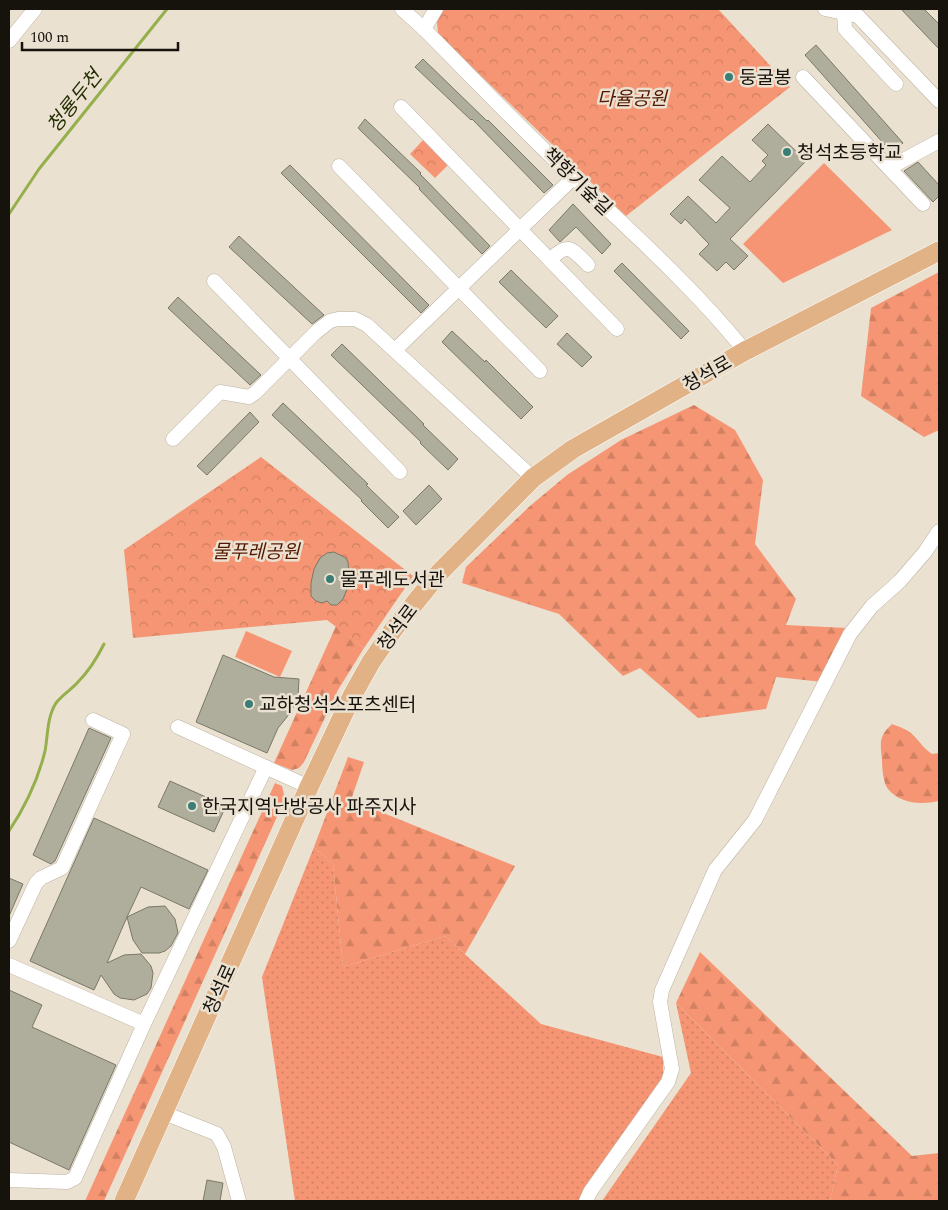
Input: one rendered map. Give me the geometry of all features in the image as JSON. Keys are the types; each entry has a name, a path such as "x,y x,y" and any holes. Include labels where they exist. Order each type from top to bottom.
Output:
{"main road":[{"name":"청석로","path":"124,1201 309,786 352,696 371,662 393,630 439,572 533,478 573,449 746,351 939,251"}],"street":[{"path":"9,41 35,9"},
{"name":"책향기숲길","path":"402,9 573,178 682,281 722,322 746,351"},
{"path":"424,29 436,9"},
{"path":"825,9 858,16 939,101"},
{"path":"844,13 845,29 892,79 901,61"},
{"path":"804,77 923,204"},
{"path":"401,107 617,329"},
{"path":"888,168 939,141"},
{"path":"339,166 540,371"},
{"path":"395,350 573,178"},
{"path":"550,260 558,251 566,248 573,249 588,265"},
{"path":"214,281 400,472"},
{"path":"173,439 220,392 249,397 316,332 330,321 355,319 367,325 395,350 533,478"},
{"path":"586,1201 590,1192 668,1082 672,1069 660,1002 662,990 715,870 755,820 850,634 872,606 900,582 925,552 939,531"},
{"path":"9,942 36,883 41,878 62,868 122,734 93,720"},
{"path":"178,727 309,786"},
{"path":"9,1180 67,1182 75,1178 144,1024 266,767"},
{"path":"9,965 144,1024"},
{"path":"164,1112 217,1134 224,1147 238,1201"}],"green space":[{"name":"다율공원","path":"443,9 718,9 790,87 626,216 438,34 437,21"},
{"path":"424,139 449,164 435,178 410,154"},
{"path":"824,163 892,230 783,283 743,244"},
{"path":"939,272 939,430 924,437 861,396 871,308"},
{"path":"694,405 735,430 763,480 755,544 796,599 786,625 847,628 823,682 776,677 766,709 698,718 640,668 623,676 559,614 462,583 466,567 530,506 567,475 621,440"},
{"name":"물푸레공원","path":"261,457 413,576 364,648 327,620 133,638 124,550"},
{"path":"336,626 364,648 338,690 304,762 299,768 292,770 274,763"},
{"path":"246,631 292,651 280,677 235,657"},
{"path":"892,724 910,732 932,754 939,753 939,801 926,803 912,802 899,798 888,789 883,775 881,744 885,732"},
{"path":"348,757 364,762 351,800 515,866 465,954 445,936 343,967 333,864 314,847"},
{"path":"275,783 282,786 285,799 104,1201 85,1201"},
{"path":"314,847 333,864 343,967 445,936 541,1024 663,1057 663,1077 585,1187 579,1201 295,1201 262,977"},
{"path":"700,952 912,1156 939,1153 939,1201 830,1201 838,1165 676,1003"},
{"path":"676,1003 838,1165 830,1201 602,1201 691,1073"}],"building":[{"path":"901,9 924,9 939,24 939,49"},
{"path":"816,45 903,143 892,153 805,55"},
{"path":"423,59 553,185 544,193 472,119 415,67"},
{"path":"365,119 421,173 490,246 482,254 420,188 358,128"},
{"path":"768,124 806,161 730,239 748,256 734,270 726,262 717,271 699,254 709,244 685,219 681,224 670,214 688,196 716,223 730,208 699,180 722,156 750,182 766,165 762,161 768,155 752,140"},
{"path":"918,162 939,185 939,196 933,202 904,171"},
{"path":"290,165 429,305 421,313 281,173"},
{"path":"573,204 611,244 602,254 576,227 560,242 549,230"},
{"path":"239,236 324,315 312,324 229,247"},
{"path":"622,263 689,331 681,339 614,271"},
{"path":"511,270 558,316 546,328 499,282"},
{"path":"178,297 261,375 250,385 168,308"},
{"path":"452,331 485,362 486,360 533,407 521,419 442,342"},
{"path":"567,333 592,357 582,367 557,344"},
{"path":"342,344 458,459 448,470 331,355"},
{"path":"283,403 368,484 366,485 399,517 388,528 362,500 272,415"},
{"path":"250,412 259,422 207,475 197,466"},
{"path":"429,485 442,499 416,525 403,511"},
{"name":"물푸레도서관","path":"334,552 346,558 349,575 348,587 343,599 337,605 331,605 327,601 322,603 316,601 311,596 311,583 314,569 320,558 327,553"},
{"name":"교하청석스포츠센터","path":"223,655 274,677 299,679 298,696 291,712 278,728 267,753 196,722"},
{"path":"89,728 111,738 55,861 51,864 33,855"},
{"name":"한국지역난방공사 파주지사","path":"170,781 226,806 214,832 158,807"},
{"path":"94,818 208,870 189,909 141,887 107,963 124,955 141,954 151,966 153,973 151,988 147,994 134,1000 120,998 114,994 101,975 94,990 30,961"},
{"path":"9,878 23,884 9,916"},
{"path":"165,906 175,919 178,933 171,946 165,951 142,953 133,940 127,917 148,907"},
{"path":"9,990 42,1005 32,1027 116,1065 69,1170 9,1142"},
{"path":"207,1180 223,1183 220,1201 203,1201"}],"waterway":[{"name":"청룡두천","path":"9,214 39,169 167,9"},
{"path":"9,831 26,803 39,772 53,708 58,700 76,685 86,673 104,644"}],"place":[{"name":"둥굴봉","path":"729,77"},
{"name":"청석초등학교","path":"787,152"},
{"name":"물푸레도서관","path":"330,579"},
{"name":"교하청석스포츠센터","path":"249,704"},
{"name":"한국지역난방공사 파주지사","path":"192,806"}]}
